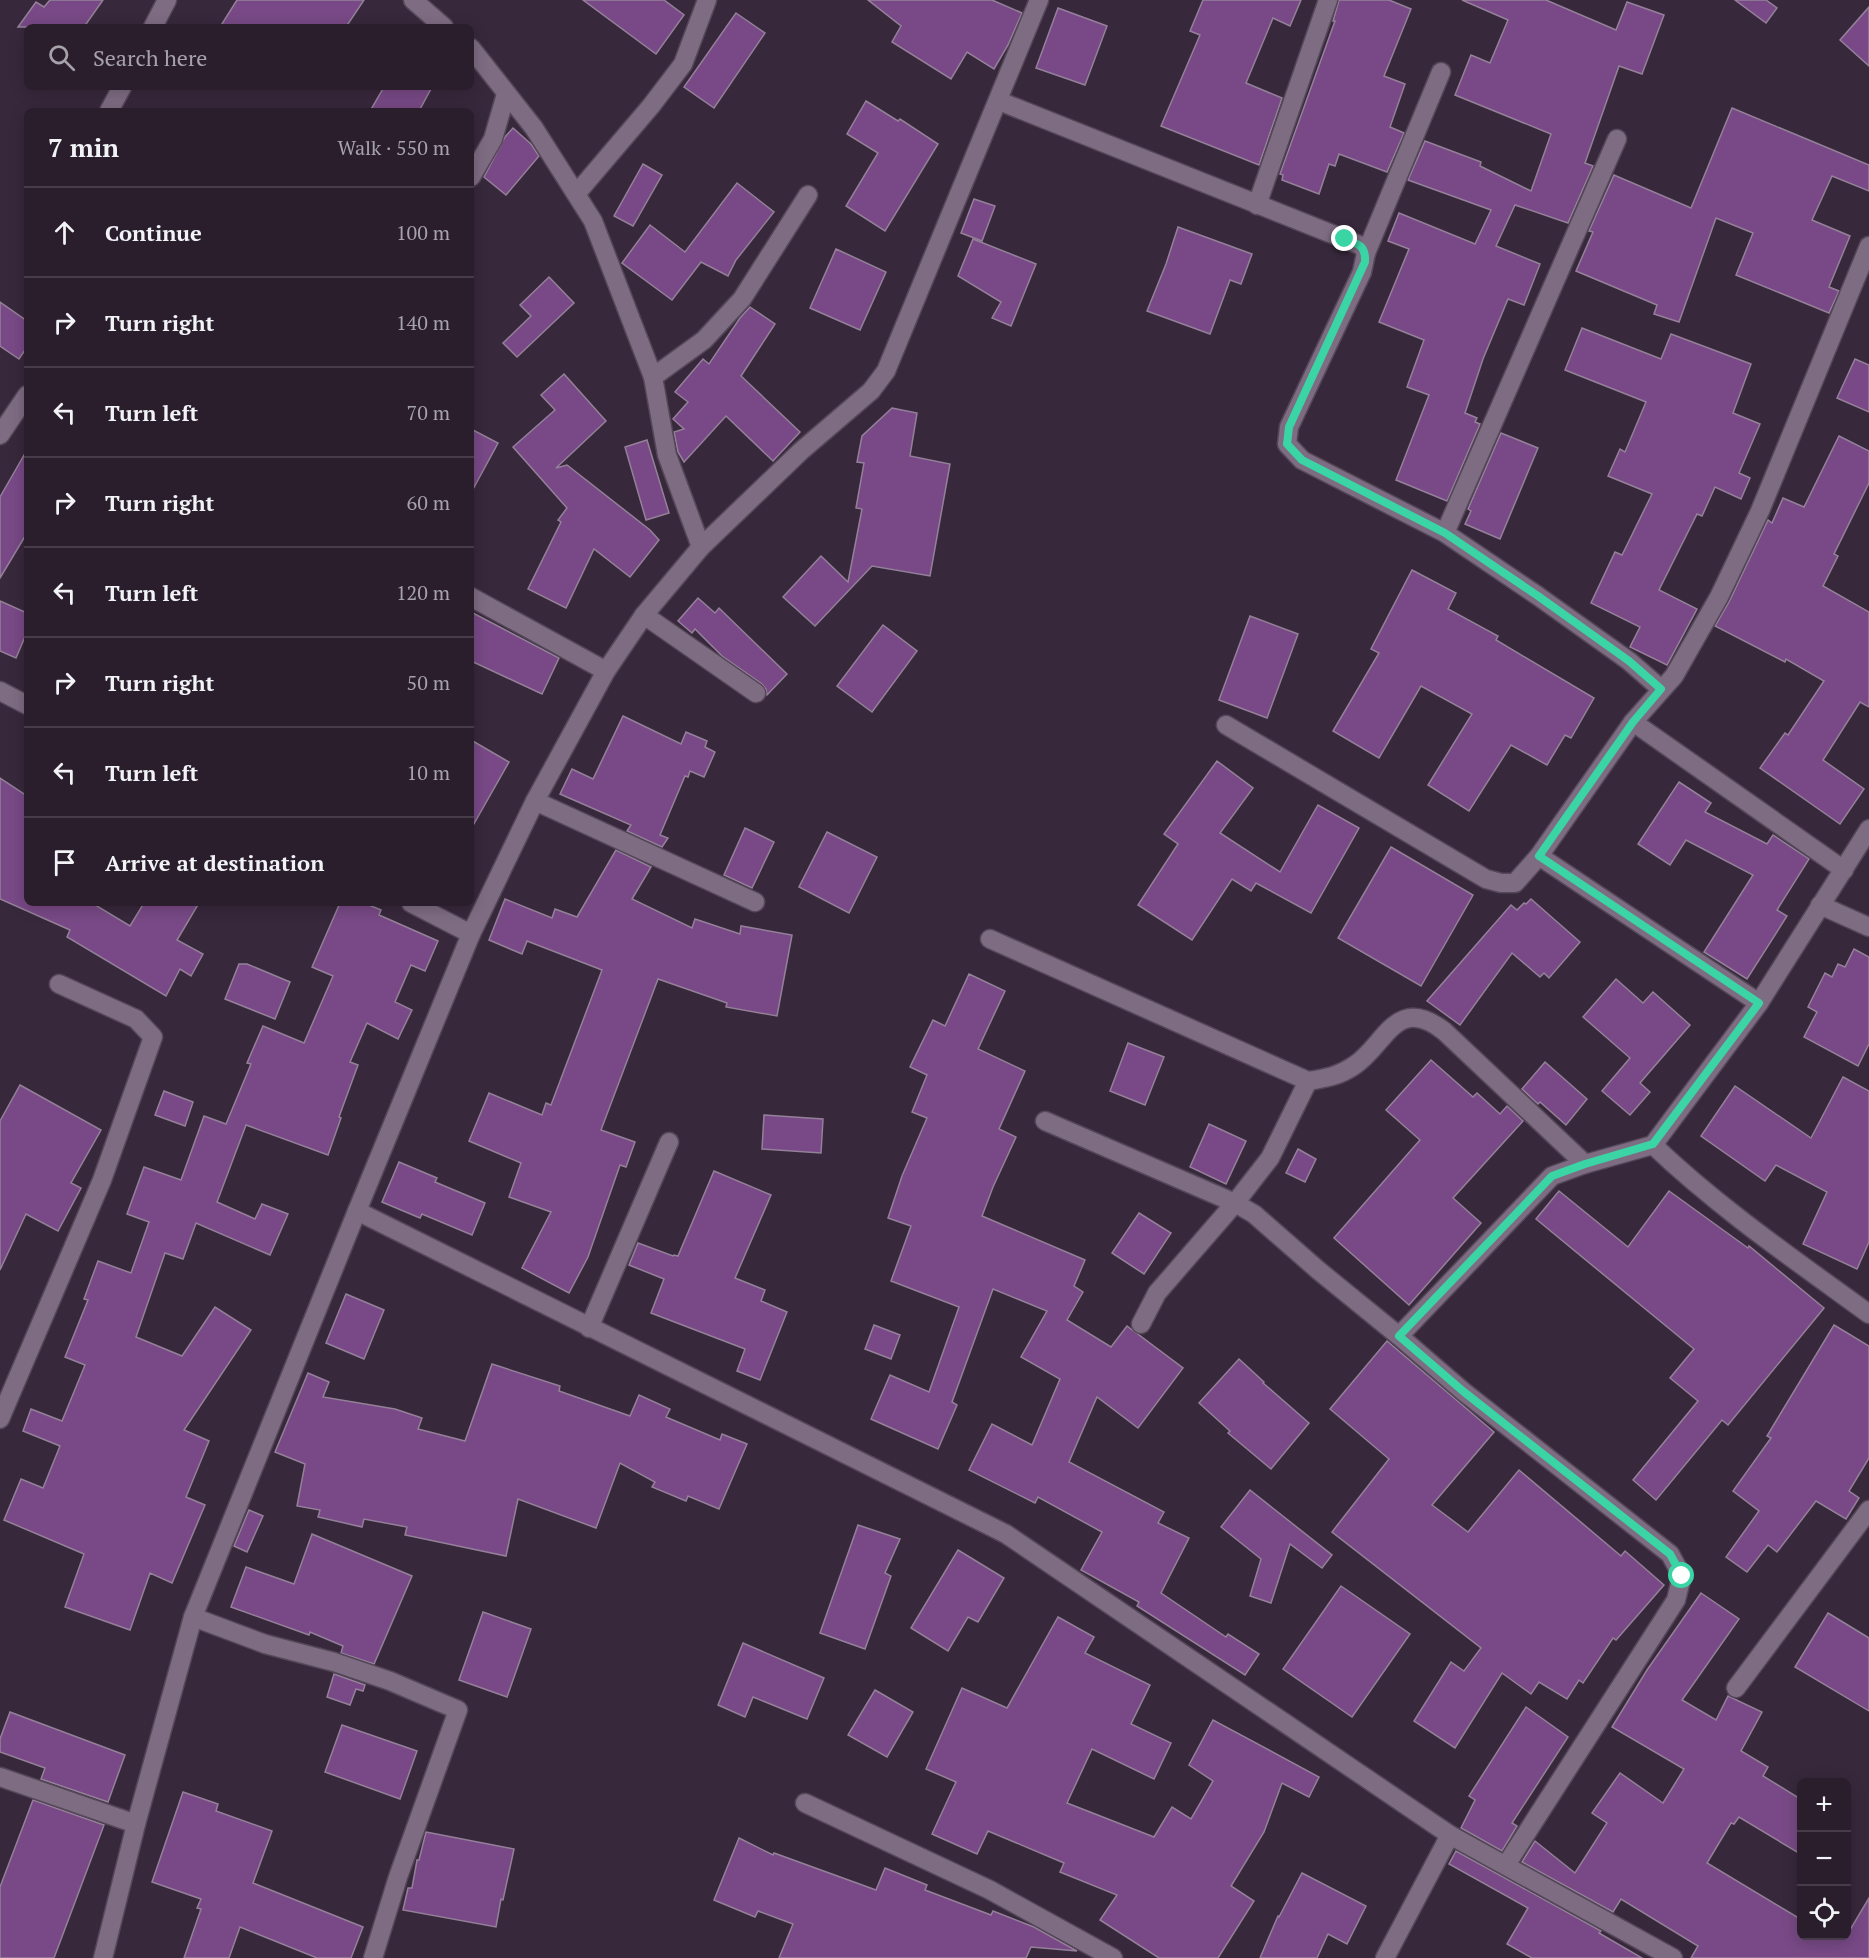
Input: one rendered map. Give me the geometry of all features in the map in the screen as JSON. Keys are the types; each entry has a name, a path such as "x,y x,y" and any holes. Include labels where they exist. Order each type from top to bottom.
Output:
{"street":[{"path":"155,24 167,0"},
{"path":"413,0 441,24"},
{"path":"577,194 683,64 707,0"},
{"path":"103,1958 136,1824 193,1617 471,934 536,801 606,671 644,615 700,547 801,451 871,391 886,371 1039,0"},
{"path":"1257,205 1328,0"},
{"path":"474,52 534,128 593,221 653,377 667,455 700,547"},
{"path":"1441,72 1366,253 1362,272 1289,427 1287,444 1302,460 1445,533 1629,661 1661,689"},
{"path":"111,108 120,90"},
{"path":"474,172 493,139 506,94"},
{"path":"999,101 1362,246 1366,253"},
{"path":"1445,533 1617,139"},
{"path":"653,377 704,340 742,299 808,195"},
{"path":"1226,725 1486,879 1501,883 1515,883 1539,856 1633,722 1674,676 1719,597 1760,511 1869,246"},
{"path":"0,435 24,399"},
{"path":"474,599 606,671"},
{"path":"644,615 756,693"},
{"path":"0,691 24,703"},
{"path":"1633,722 1844,870"},
{"path":"536,801 755,902"},
{"path":"1399,1336 1552,1176 1653,1144 1759,1003 1869,829"},
{"path":"1539,856 1759,1003"},
{"path":"1820,905 1869,927"},
{"path":"417,906 471,934"},
{"path":"990,939 1308,1081 1335,1077 1358,1063 1389,1028 1413,1017 1433,1022 1585,1164"},
{"path":"0,1419 102,1180 153,1037 136,1019 59,984"},
{"path":"1140,1324 1156,1293 1235,1203 1270,1158 1308,1081"},
{"path":"1045,1121 1235,1203 1254,1214 1464,1392 1670,1554 1682,1576 1676,1600 1506,1865"},
{"path":"590,1328 669,1142"},
{"path":"1653,1144 1682,1172 1760,1235 1869,1314"},
{"path":"357,1211 1006,1534 1450,1835 1673,1958"},
{"path":"1736,1688 1869,1510"},
{"path":"193,1617 265,1644 334,1662 390,1681 458,1710 398,1877 373,1958"},
{"path":"0,1777 136,1824"},
{"path":"805,1803 990,1890 1113,1958"},
{"path":"1385,1958 1450,1835"}],"building":[{"path":"50,0 103,0 86,24 24,24 24,27 18,27 36,2 44,7"},
{"path":"237,0 364,0 348,24 222,24"},
{"path":"583,0 664,0 684,15 656,54"},
{"path":"868,0 992,0 1022,13 994,69 967,52 951,79 892,42 901,26"},
{"path":"1203,0 1301,0 1290,26 1273,18 1246,83 1282,98 1259,165 1161,126 1200,35 1190,31"},
{"path":"1339,0 1389,0 1411,9 1384,76 1405,84 1390,127 1404,133 1387,172 1339,154 1335,166 1329,164 1319,194 1282,180 1283,175 1280,174 1335,21 1333,21"},
{"path":"1462,0 1546,0 1616,30 1627,2 1664,15 1642,74 1619,66 1585,163 1593,166 1568,223 1515,205 1496,246 1540,264 1524,305 1508,299 1483,359 1465,413 1477,418 1475,422 1480,424 1447,501 1396,480 1429,395 1407,387 1424,340 1379,322 1409,249 1388,241 1399,213 1475,244 1491,210 1408,180 1425,141 1481,162 1480,166 1531,191 1551,134 1455,95 1471,55 1490,63 1508,20"},
{"path":"1735,0 1766,0 1777,8 1766,23"},
{"path":"1869,7 1869,66 1840,40"},
{"path":"1058,8 1107,26 1085,85 1036,68"},
{"path":"736,13 765,33 714,108 684,87"},
{"path":"382,90 430,90 421,108 372,108"},
{"path":"866,101 898,121 900,119 938,144 885,231 846,206 878,153 847,134"},
{"path":"1732,108 1869,165 1869,191 1832,176 1812,220 1850,236 1829,287 1839,291 1829,313 1736,275 1753,233 1716,218 1679,322 1654,314 1657,305 1576,271 1593,232 1589,231 1614,175 1691,208"},
{"path":"513,128 531,144 539,156 506,195 484,177 505,137"},
{"path":"643,164 662,175 633,226 614,216"},
{"path":"737,183 774,212 736,260 728,276 701,262 672,300 622,263 650,225 685,252"},
{"path":"974,199 995,206 982,241 961,233"},
{"path":"1178,227 1252,254 1241,284 1230,280 1210,334 1147,311"},
{"path":"973,239 1036,264 1011,326 992,318 1001,302 958,276"},
{"path":"836,249 886,272 860,330 810,308"},
{"path":"549,277 574,303 517,357 503,343 531,316 520,305"},
{"path":"0,302 24,319 24,352 19,359 0,346"},
{"path":"750,307 775,324 741,376 800,432 773,461 726,416 684,462 678,452 674,432 684,429 673,419 688,402 675,392 703,359 709,364"},
{"path":"1582,328 1661,359 1671,334 1751,364 1733,413 1760,424 1739,473 1750,478 1741,499 1715,487 1702,516 1697,514 1659,590 1697,609 1667,665 1630,647 1640,627 1591,603 1615,552 1622,555 1652,494 1608,476 1620,449 1625,452 1646,402 1565,370"},
{"path":"1855,359 1869,365 1869,412 1837,398"},
{"path":"564,374 606,421 556,468 567,465 650,530 659,540 630,577 594,549 566,608 528,589 561,522 558,520 567,508 513,447 555,410 541,395"},
{"path":"892,408 917,413 910,456 950,464 930,576 872,566 815,626 783,597 821,556 848,582 862,509 856,508 864,463 857,462 862,436"},
{"path":"474,431 498,443 474,487"},
{"path":"1501,433 1538,448 1500,539 1465,524 1471,511 1468,509"},
{"path":"1839,436 1869,451 1869,483 1834,554 1838,556 1823,586 1869,612 1869,707 1860,702 1823,760 1864,789 1840,824 1760,768 1785,733 1788,735 1824,681 1786,659 1785,662 1715,626 1768,520 1772,523 1783,498 1804,507"},
{"path":"647,440 669,513 646,520 625,447"},
{"path":"24,455 24,538 0,578 0,497"},
{"path":"1412,570 1456,593 1448,609 1498,636 1496,640 1594,698 1571,738 1565,735 1547,765 1511,745 1469,811 1428,785 1472,714 1421,686 1379,758 1333,731 1379,653 1371,649"},
{"path":"698,598 715,613 719,608 787,674 767,695 762,684 722,656 695,629 692,633 678,621"},
{"path":"0,601 24,612 24,639 16,658 0,651"},
{"path":"474,614 559,658 542,694 474,662"},
{"path":"1250,616 1298,634 1267,718 1219,700"},
{"path":"883,625 917,651 872,712 837,686"},
{"path":"623,716 681,744 686,732 707,741 705,747 715,752 704,777 690,771 688,777 685,776 660,835 668,838 662,847 627,831 631,825 560,794 572,769 593,779"},
{"path":"474,742 509,762 474,824"},
{"path":"1217,761 1253,788 1220,833 1280,872 1318,805 1359,828 1311,913 1256,883 1251,891 1232,879 1192,940 1138,905 1178,844 1164,834"},
{"path":"0,778 24,794 24,906 97,906 130,926 142,906 197,906 177,940 203,954 191,976 180,969 166,996 67,937 70,930 0,899"},
{"path":"1679,782 1711,803 1705,812 1767,844 1773,835 1809,859 1777,910 1787,916 1747,979 1704,952 1753,875 1686,840 1670,865 1638,844"},
{"path":"745,828 774,842 752,888 724,875"},
{"path":"827,832 877,857 849,913 799,887"},
{"path":"1391,847 1473,895 1421,986 1338,938"},
{"path":"616,850 651,867 632,899 692,928 695,919 740,934 741,926 792,935 777,1016 726,1007 727,1003 658,979 601,1130 635,1142 626,1167 620,1165 588,1257 569,1293 522,1268 551,1212 509,1197 521,1163 469,1141 489,1093 542,1115 546,1103 551,1105 602,970 527,941 522,954 489,940 505,899 552,918 555,909 577,917"},
{"path":"1531,899 1580,942 1549,978 1544,973 1540,977 1512,953 1460,1025 1427,1001 1511,905 1517,910"},
{"path":"339,906 371,906 381,910 379,915 438,941 425,971 411,965 395,1002 412,1010 398,1039 367,1023 350,1062 358,1065 328,1155 246,1125 217,1202 255,1219 262,1204 288,1214 270,1255 196,1223 183,1259 165,1253 136,1337 182,1356 215,1307 251,1330 184,1430 209,1441 186,1497 205,1505 172,1583 150,1573 130,1630 65,1607 84,1554 4,1520 21,1479 43,1488 60,1446 23,1431 31,1409 62,1421 85,1365 65,1357 88,1300 84,1299 98,1261 131,1273 149,1222 127,1214 144,1167 181,1180 204,1116 226,1124 251,1064 247,1063 263,1026 304,1043 333,976 312,967"},
{"path":"1854,949 1869,957 1869,1044 1858,1066 1804,1037 1817,1012 1808,1007 1825,973 1832,977 1838,964 1845,967"},
{"path":"239,964 247,964 290,982 275,1019 225,999"},
{"path":"969,974 1005,991 978,1049 1025,1071 999,1129 1016,1137 982,1216 1085,1260 1074,1286 1083,1292 1067,1320 1111,1347 1127,1326 1183,1368 1138,1428 1097,1397 1069,1462 1164,1512 1158,1523 1189,1538 1161,1593 1226,1637 1228,1634 1259,1654 1245,1675 1137,1606 1139,1602 1081,1570 1102,1532 1038,1497 1035,1503 969,1470 992,1424 1032,1445 1060,1379 1021,1357 1047,1311 993,1289 952,1402 957,1405 938,1449 871,1419 890,1375 929,1392 959,1307 891,1281 911,1226 888,1218 902,1176 927,1118 912,1112 927,1075 910,1067 933,1020 945,1026"},
{"path":"1616,979 1643,1003 1653,992 1690,1025 1640,1083 1650,1092 1630,1115 1602,1091 1630,1058 1583,1017"},
{"path":"1128,1043 1164,1057 1145,1105 1110,1091"},
{"path":"1431,1060 1473,1097 1477,1093 1500,1114 1507,1106 1523,1121 1453,1198 1481,1223 1409,1305 1334,1238 1420,1140 1386,1110"},
{"path":"1545,1062 1587,1099 1566,1125 1522,1089"},
{"path":"1843,1077 1869,1091 1869,1242 1857,1269 1803,1244 1827,1192 1776,1165 1765,1181 1701,1136 1735,1086 1811,1138"},
{"path":"20,1085 101,1130 71,1183 81,1188 58,1231 26,1214 0,1270 0,1121"},
{"path":"164,1091 193,1102 185,1126 155,1115"},
{"path":"764,1115 823,1119 821,1153 762,1149"},
{"path":"1209,1124 1246,1141 1226,1184 1190,1167"},
{"path":"1298,1149 1316,1159 1305,1182 1286,1173"},
{"path":"399,1162 437,1178 435,1182 485,1203 472,1235 422,1214 420,1218 382,1202"},
{"path":"714,1171 771,1195 735,1278 765,1290 761,1301 787,1312 760,1380 737,1371 745,1349 651,1313 664,1279 629,1265 638,1243 678,1256"},
{"path":"1559,1191 1628,1247 1669,1191 1748,1248 1749,1246 1824,1308 1728,1425 1722,1420 1656,1500 1633,1480 1698,1401 1670,1378 1694,1349 1536,1219"},
{"path":"1139,1213 1171,1233 1144,1274 1112,1253"},
{"path":"346,1294 384,1310 364,1359 326,1343"},
{"path":"874,1325 900,1335 891,1359 865,1349"},
{"path":"1834,1325 1869,1346 1869,1458 1849,1491 1859,1498 1846,1519 1816,1501 1777,1552 1768,1545 1747,1572 1726,1557 1759,1511 1733,1491 1771,1438 1767,1436"},
{"path":"1387,1341 1494,1432 1432,1505 1468,1532 1519,1470 1621,1556 1625,1551 1664,1585 1616,1640 1613,1638 1583,1683 1579,1680 1567,1699 1539,1682 1531,1694 1502,1673 1455,1748 1414,1721 1451,1662 1464,1671 1481,1648 1332,1532 1389,1459 1330,1409"},
{"path":"1239,1359 1309,1423 1271,1469 1228,1433 1230,1431 1199,1403"},
{"path":"492,1364 560,1386 559,1391 630,1416 639,1395 670,1409 666,1417 720,1440 722,1434 747,1444 719,1509 688,1496 686,1501 652,1487 655,1482 620,1463 596,1528 518,1499 506,1556 405,1535 407,1527 364,1519 362,1527 318,1517 320,1510 297,1506 305,1464 275,1452 308,1373 329,1382 323,1397 395,1409 422,1418 418,1429 465,1441"},
{"path":"1250,1490 1332,1555 1322,1568 1290,1544 1271,1603 1250,1596 1261,1559 1221,1527"},
{"path":"249,1510 263,1516 247,1552 234,1546"},
{"path":"858,1525 900,1539 885,1573 891,1576 865,1649 820,1633"},
{"path":"312,1534 412,1576 374,1664 341,1653 343,1646 310,1632 309,1635 231,1607 246,1567 294,1584"},
{"path":"958,1550 1004,1578 978,1622 968,1617 948,1651 911,1628"},
{"path":"1341,1586 1410,1634 1352,1717 1283,1669"},
{"path":"1701,1593 1739,1619 1682,1700 1716,1720 1728,1696 1762,1712 1741,1751 1768,1767 1763,1776 1797,1797 1797,1852 1739,1817 1734,1824 1731,1823 1707,1863 1797,1917 1797,1940 1851,1940 1851,1928 1869,1898 1869,1958 1691,1958 1698,1946 1621,1899 1613,1912 1522,1862 1535,1841 1575,1873 1607,1823 1592,1813 1620,1773 1663,1803 1684,1769 1612,1727 1647,1670"},
{"path":"483,1612 531,1629 507,1697 459,1680"},
{"path":"1828,1613 1869,1638 1869,1711 1795,1667"},
{"path":"1058,1617 1094,1637 1085,1653 1150,1685 1131,1724 1171,1743 1154,1779 1092,1749 1067,1803 1154,1837 1172,1807 1191,1819 1213,1781 1189,1765 1213,1720 1319,1777 1309,1797 1282,1783 1264,1832 1231,1886 1254,1901 1218,1958 1159,1958 1100,1920 1117,1895 1060,1872 1064,1863 988,1831 977,1854 932,1834 956,1782 926,1769 962,1688 1007,1708"},
{"path":"743,1643 824,1678 807,1719 753,1697 745,1717 718,1705"},
{"path":"334,1674 365,1685 363,1691 356,1689 350,1705 327,1697"},
{"path":"875,1690 913,1712 887,1757 848,1735"},
{"path":"1526,1707 1568,1737 1512,1823 1517,1826 1502,1851 1461,1828 1475,1800 1469,1796"},
{"path":"10,1712 125,1755 108,1802 41,1779 45,1768 0,1752 0,1739"},
{"path":"342,1725 417,1751 400,1799 325,1772"},
{"path":"183,1792 218,1804 216,1811 272,1831 253,1883 363,1927 351,1958 317,1958 240,1927 229,1958 184,1958 201,1909 197,1908 201,1899 152,1882"},
{"path":"33,1800 104,1825 54,1958 0,1958 0,1887"},
{"path":"426,1832 514,1849 496,1927 403,1910 408,1888 412,1888 417,1860 419,1860"},
{"path":"739,1838 773,1855 774,1853 876,1890 885,1868 927,1885 925,1890 991,1915 993,1911 1034,1927 1077,1951 1031,1947 1026,1958 779,1958 793,1924 758,1911 755,1917 714,1900"},
{"path":"1456,1851 1601,1931 1599,1933 1642,1958 1532,1958 1507,1944 1528,1908 1449,1864"},
{"path":"1302,1873 1366,1906 1347,1944 1328,1934 1317,1958 1260,1958 1278,1916"}],"route":[{"path":"1345,239 1362,246 1366,253 1365,262 1289,427 1287,444 1302,460 1445,533 1629,661 1661,689 1633,722 1539,856 1759,1003 1653,1144 1552,1176 1399,1336 1464,1392 1670,1554 1682,1576"}]}
